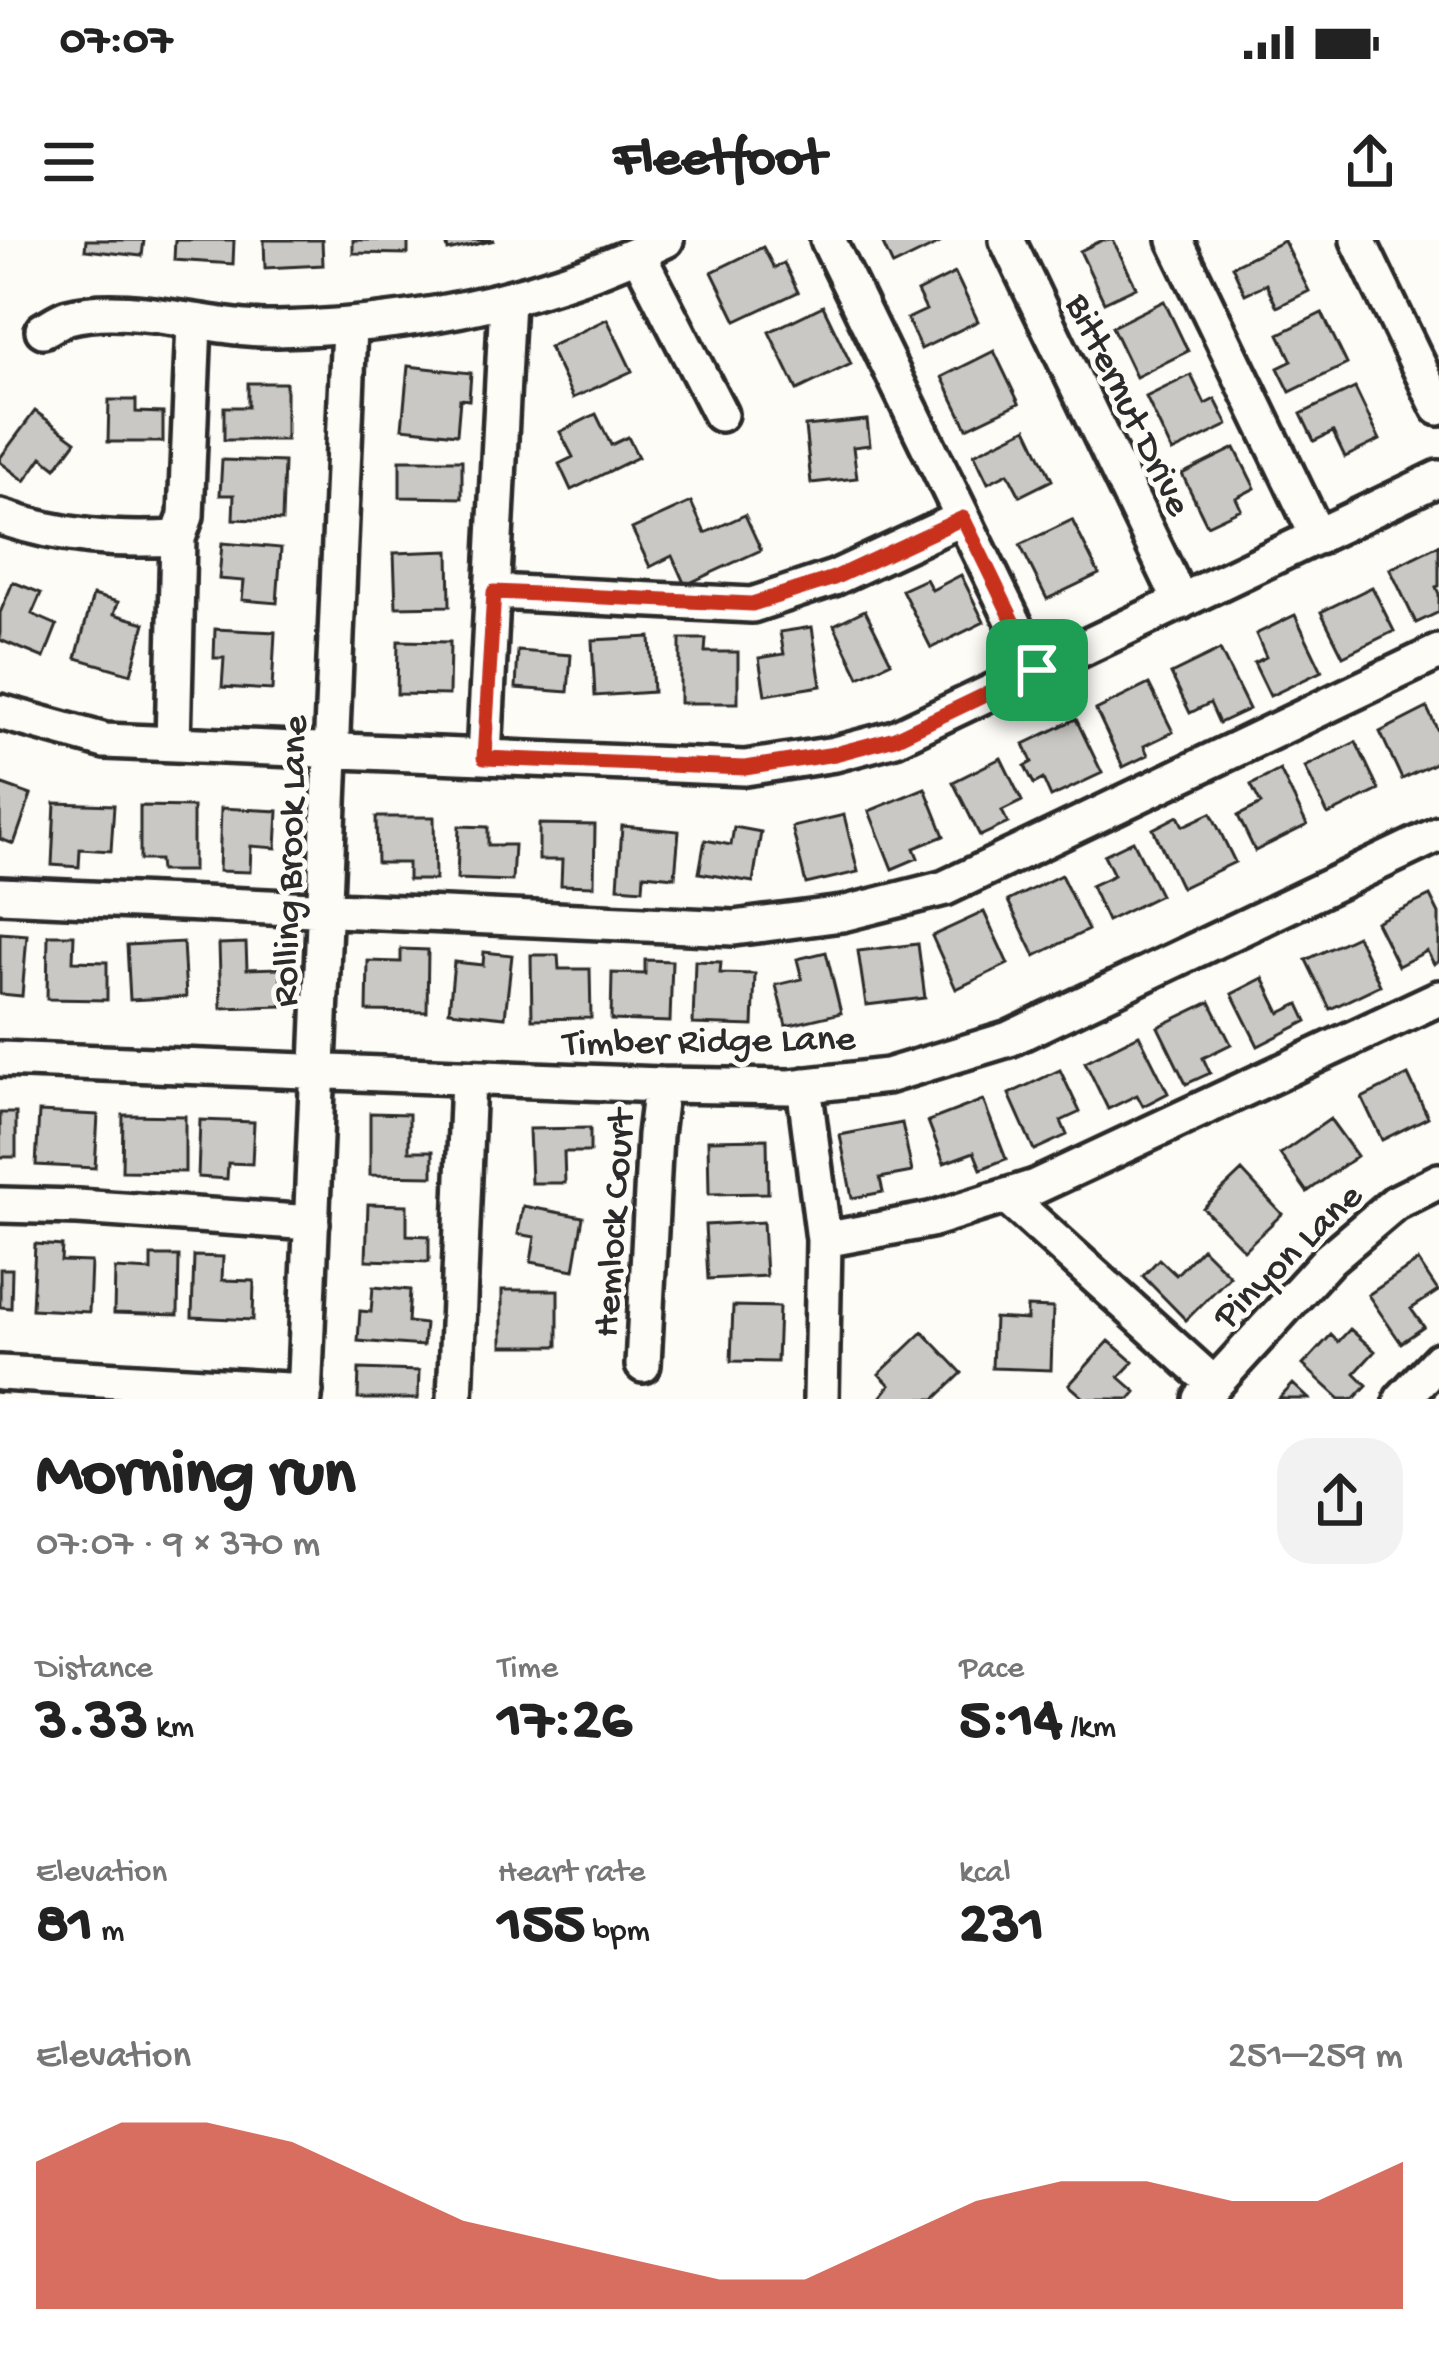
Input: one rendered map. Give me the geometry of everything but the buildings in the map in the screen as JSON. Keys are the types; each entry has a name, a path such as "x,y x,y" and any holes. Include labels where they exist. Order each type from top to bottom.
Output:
{"street":[{"path":"828,240 1037,670"},
{"name":"Bitternut Drive","path":"1007,240 1181,602"},
{"path":"1174,240 1318,536"},
{"path":"1358,240 1439,408"},
{"path":"44,330 65,317 117,312 270,330 349,327 445,314 507,300 652,247 720,414"},
{"path":"484,758 507,300"},
{"path":"173,744 178,538 186,516 194,323"},
{"name":"Rolling Brook Lane","path":"305,1395 349,327"},
{"path":"0,712 105,741 745,768 835,754 895,738 1439,478"},
{"path":"0,517 99,540 178,538"},
{"path":"494,592 752,604 834,578 963,518"},
{"path":"0,895 734,928 842,914 945,888 1439,652"},
{"name":"Timber Ridge Lane","path":"0,1060 661,1085 804,1085 887,1076 1009,1039 1439,833"},
{"path":"824,1240 930,1220 1054,1178 1439,998"},
{"path":"455,1399 468,1079"},
{"name":"Hemlock Court","path":"643,1365 661,1085"},
{"path":"804,1085 824,1240 820,1399"},
{"name":"Pinyon Lane","path":"1208,1391 1329,1259 1395,1203 1439,1182"},
{"path":"1006,1196 1208,1391"},
{"path":"0,1205 312,1223"},
{"path":"1402,1399 1439,1360"},
{"path":"0,1373 305,1395"}],"route":[{"path":"963,518 1037,670 895,738 835,754 745,768 484,758 494,592 752,604 834,578 963,518"}]}
